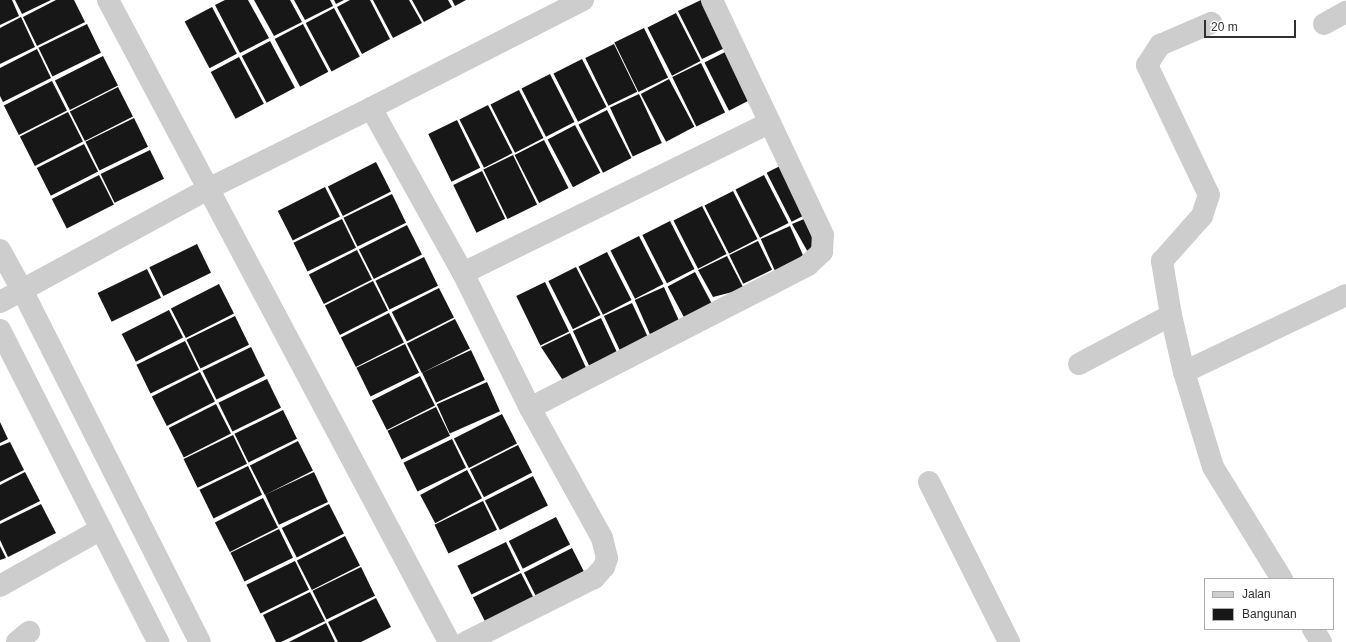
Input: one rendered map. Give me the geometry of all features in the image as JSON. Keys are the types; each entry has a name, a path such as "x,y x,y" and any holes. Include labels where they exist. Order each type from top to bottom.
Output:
{"street":[{"path":"0,302 208,189 584,0"},
{"path":"530,408 808,265 822,252 823,235 712,0"},
{"path":"115,2 208,189 449,642"},
{"path":"1324,24 1346,12"},
{"path":"1211,23 1160,45 1147,65 1209,195 1202,216 1162,260 1184,372 1212,467 1281,578"},
{"path":"371,108 462,273 530,408 602,538 607,558 604,567 594,578 466,642"},
{"path":"462,273 769,123"},
{"path":"0,250 22,290 200,642"},
{"path":"1184,372 1346,295"},
{"path":"1079,364 1172,315"},
{"path":"0,330 158,642"},
{"path":"929,482 1009,642"},
{"path":"0,586 101,529"},
{"path":"1314,630 1322,642"}],"building":[{"path":"0,0 12,0 19,16 0,25"},
{"path":"15,0 51,0 22,14"},
{"path":"56,0 74,0 85,22 37,46 23,17"},
{"path":"225,0 248,0 269,38 240,53 215,5"},
{"path":"254,0 290,0 302,22 274,36"},
{"path":"294,0 330,0 333,6 305,20"},
{"path":"334,0 344,0 336,4"},
{"path":"350,0 370,0 390,39 362,54 337,7"},
{"path":"373,0 409,0 422,23 393,38"},
{"path":"412,0 448,0 452,7 424,22"},
{"path":"452,0 466,0 455,6"},
{"path":"701,0 709,0 731,45 702,59 678,11"},
{"path":"212,7 237,54 210,68 185,22"},
{"path":"334,8 360,57 332,72 306,23"},
{"path":"676,13 701,61 672,76 647,28"},
{"path":"21,17 35,47 0,64 0,28"},
{"path":"87,24 101,53 52,76 38,48"},
{"path":"303,24 328,72 300,87 275,39"},
{"path":"644,28 668,77 638,92 614,42"},
{"path":"270,41 295,88 267,103 242,56"},
{"path":"614,44 637,92 608,106 585,58"},
{"path":"733,48 758,96 729,111 704,63"},
{"path":"37,49 51,78 3,102 0,96 0,68"},
{"path":"103,56 118,85 70,110 55,81"},
{"path":"239,57 264,104 236,119 211,72"},
{"path":"582,59 607,107 578,122 553,74"},
{"path":"701,63 725,112 696,126 672,77"},
{"path":"550,74 575,122 546,137 521,89"},
{"path":"669,79 694,127 666,142 641,94"},
{"path":"52,81 67,110 19,135 4,106"},
{"path":"118,87 133,116 85,141 70,112"},
{"path":"519,90 544,138 515,153 490,105"},
{"path":"639,94 662,143 633,156 610,108"},
{"path":"488,105 513,153 484,168 459,120"},
{"path":"607,110 632,158 603,173 578,125"},
{"path":"68,112 83,141 35,166 20,137"},
{"path":"134,118 148,147 99,170 85,142"},
{"path":"457,120 480,168 451,182 428,134"},
{"path":"575,125 600,173 573,187 548,140"},
{"path":"544,140 569,188 539,203 515,155"},
{"path":"84,144 98,172 51,196 37,168"},
{"path":"150,150 164,179 115,203 101,174"},
{"path":"513,155 537,204 507,219 483,169"},
{"path":"376,162 391,191 343,216 328,187"},
{"path":"780,166 805,215 792,222 767,173"},
{"path":"482,171 505,219 476,233 453,185"},
{"path":"99,175 114,204 67,228 52,199"},
{"path":"764,175 789,223 760,238 735,190"},
{"path":"325,187 340,216 293,240 278,211"},
{"path":"733,191 758,239 729,254 704,206"},
{"path":"392,194 406,223 357,246 343,218"},
{"path":"702,206 727,254 698,269 673,221"},
{"path":"342,219 356,248 307,271 293,243"},
{"path":"804,219 817,248 809,254 792,224"},
{"path":"670,221 695,269 667,283 642,235"},
{"path":"407,225 422,254 374,279 359,250"},
{"path":"790,226 805,260 776,273 761,239"},
{"path":"639,236 664,284 635,299 610,251"},
{"path":"758,241 772,270 743,284 729,255"},
{"path":"197,244 211,273 163,296 149,267"},
{"path":"357,250 372,279 324,304 309,275"},
{"path":"607,252 632,300 603,315 578,267"},
{"path":"727,256 744,289 713,297 698,270"},
{"path":"424,257 438,286 389,309 375,281"},
{"path":"576,267 601,315 573,329 548,281"},
{"path":"147,269 161,298 112,322 98,293"},
{"path":"695,272 713,306 685,320 668,287"},
{"path":"373,281 388,310 340,335 325,306"},
{"path":"545,282 569,331 540,345 516,296"},
{"path":"219,284 234,313 186,338 171,309"},
{"path":"664,287 681,325 652,338 635,300"},
{"path":"439,288 454,317 407,341 392,312"},
{"path":"632,303 650,341 622,354 604,316"},
{"path":"169,310 183,338 136,362 122,334"},
{"path":"389,313 404,342 356,367 341,338"},
{"path":"235,316 249,345 200,368 186,340"},
{"path":"601,318 619,357 591,370 573,331"},
{"path":"455,319 470,348 422,373 407,344"},
{"path":"570,333 588,372 562,379 541,347"},
{"path":"185,341 199,370 150,393 136,365"},
{"path":"405,344 419,373 370,396 356,368"},
{"path":"251,347 265,376 216,399 202,371"},
{"path":"471,350 485,380 436,403 422,373"},
{"path":"200,372 215,401 167,426 152,397"},
{"path":"420,376 435,405 387,430 372,401"},
{"path":"267,379 281,408 232,431 218,403"},
{"path":"487,382 500,411 450,434 437,404"},
{"path":"216,404 231,433 184,457 169,428"},
{"path":"436,407 450,436 401,459 387,431"},
{"path":"283,410 297,439 248,462 234,434"},
{"path":"502,414 517,443 469,468 454,439"},
{"path":"0,422 8,439 0,443"},
{"path":"233,435 247,464 198,488 184,459"},
{"path":"452,439 466,468 417,491 403,463"},
{"path":"298,441 313,470 265,495 250,466"},
{"path":"10,442 24,470 0,482 0,446"},
{"path":"518,445 532,473 484,497 470,470"},
{"path":"248,466 262,495 213,518 199,490"},
{"path":"467,470 482,498 435,523 420,495"},
{"path":"25,472 40,501 0,521 0,485"},
{"path":"314,472 328,502 279,525 265,495"},
{"path":"533,476 548,505 500,530 485,501"},
{"path":"263,498 278,527 230,552 215,523"},
{"path":"483,501 497,530 448,553 434,525"},
{"path":"41,504 56,533 8,557 0,540 0,524"},
{"path":"329,504 344,533 297,557 282,528"},
{"path":"556,517 570,545 523,569 509,541"},
{"path":"279,529 293,558 244,581 230,553"},
{"path":"345,536 360,565 312,590 297,561"},
{"path":"506,542 520,571 471,594 457,566"},
{"path":"0,546 6,558 0,560"},
{"path":"572,548 587,577 539,602 524,573"},
{"path":"295,561 309,590 260,613 246,585"},
{"path":"361,567 375,596 326,619 312,591"},
{"path":"521,573 536,602 488,627 473,598"},
{"path":"310,592 325,621 281,642 276,642 263,615"},
{"path":"376,598 391,627 361,642 338,642 328,622"},
{"path":"326,623 335,642 289,642"}]}
